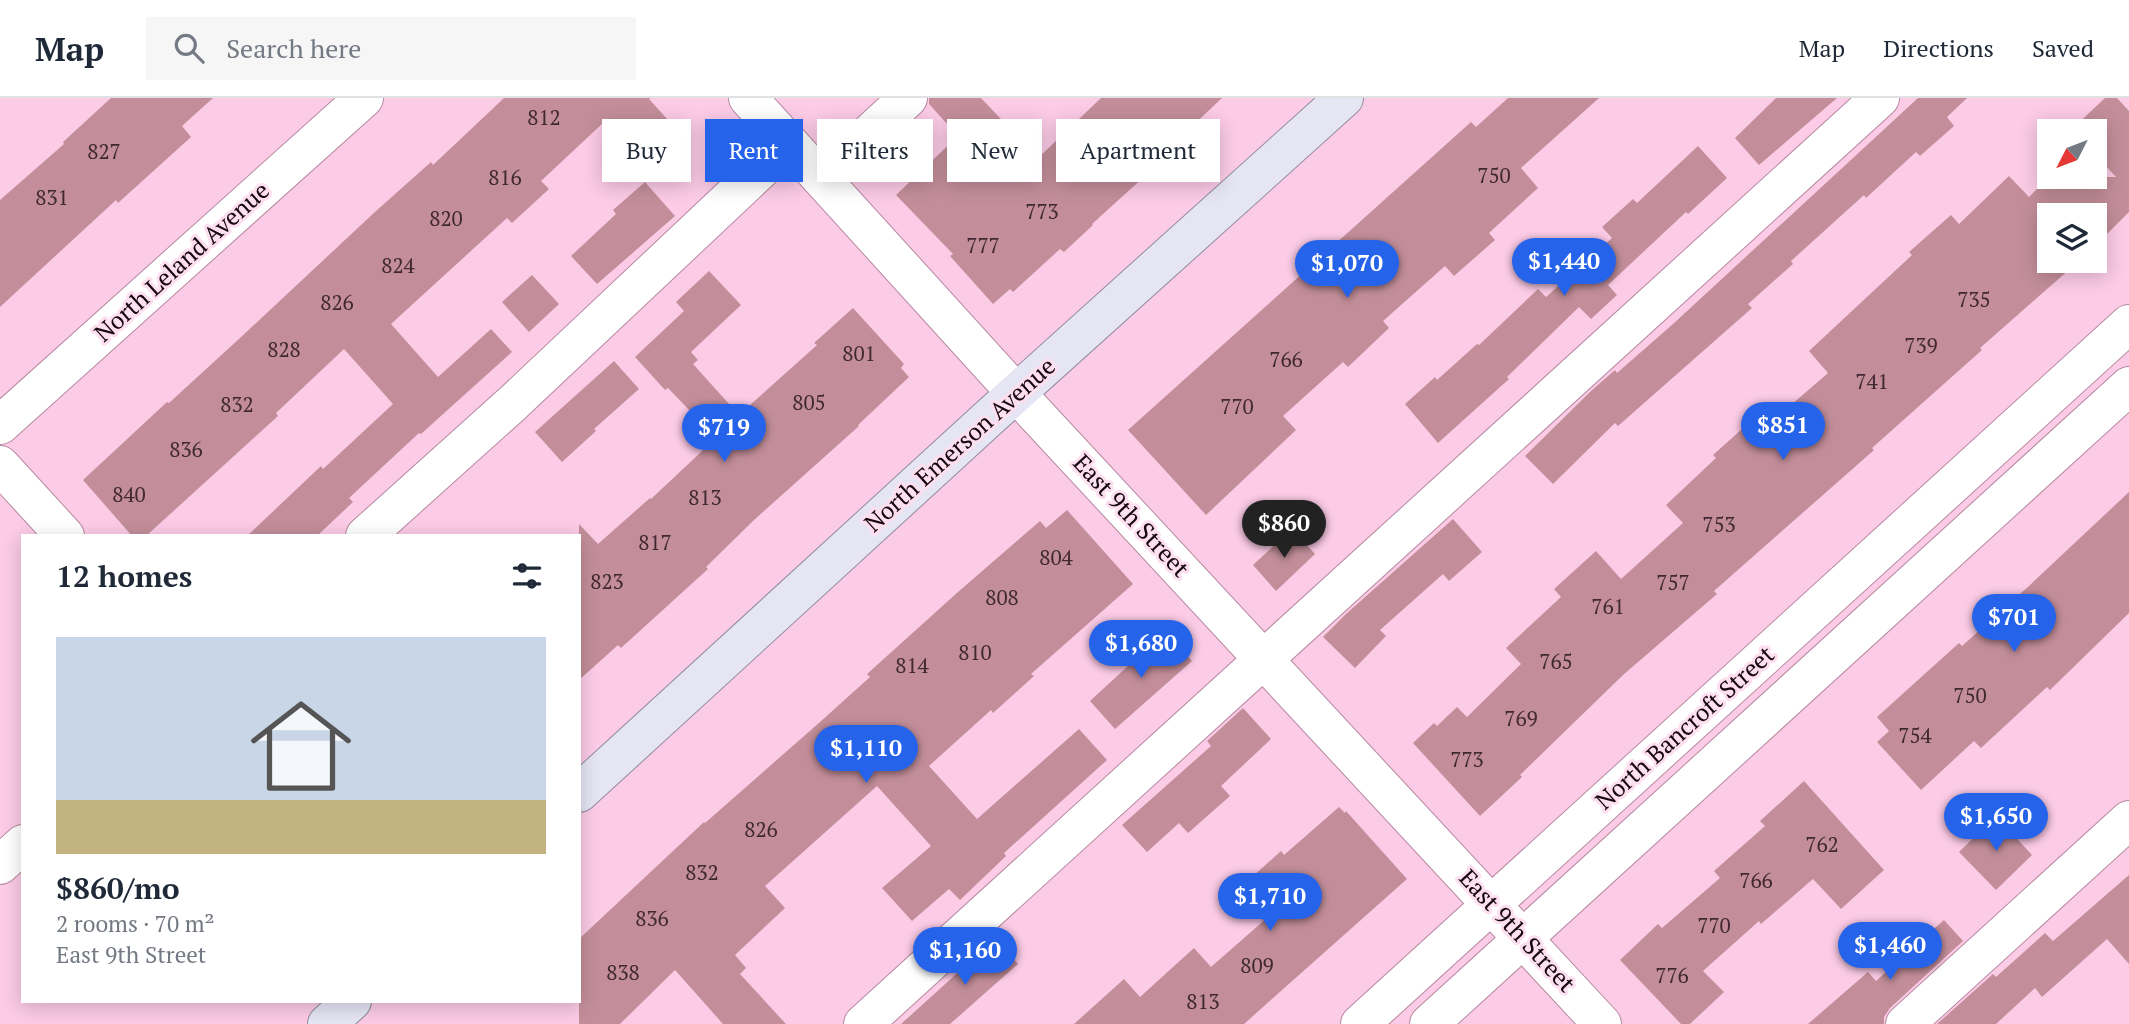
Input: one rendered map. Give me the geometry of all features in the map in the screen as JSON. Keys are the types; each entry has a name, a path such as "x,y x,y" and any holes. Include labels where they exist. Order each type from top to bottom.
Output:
{"main road":[{"name":"North Emerson Avenue","path":"581,791 1016,393 1344,98"},
{"path":"327,1024 350,1003"}],"street":[{"name":"North Leland Avenue","path":"0,425 364,98"},
{"name":"East 9th Street","path":"748,98 767,119"},
{"path":"885,119 908,98"},
{"path":"863,1024 1880,98"},
{"name":"East 9th Street","path":"803,158 817,174"},
{"path":"367,534 513,403 748,182"},
{"name":"East 9th Street","path":"825,182 1016,393 1602,1024"},
{"name":"North Bancroft Street","path":"1360,1024 2129,324"},
{"name":"North Bancroft Street","path":"1429,1024 2129,386"},
{"path":"2010,432 2041,466"},
{"path":"0,465 63,534"},
{"path":"1905,1024 2129,820"},
{"path":"0,865 21,846"}],"building":[{"path":"111,98 213,98 182,126 191,137 118,203 116,200 0,307 0,200"},
{"path":"504,98 651,98 649,99 667,119 602,119 602,124 541,181 549,189 512,223 507,218 391,324 438,377 491,329 512,352 349,498 353,502 319,534 249,534 321,466 323,469 393,404 344,349 276,413 278,416 148,534 130,534 83,480 431,162 433,165"},
{"path":"929,98 981,98 1001,119 947,119 947,124 929,104"},
{"path":"1101,98 1222,98 1200,119 1079,119"},
{"path":"1508,98 1599,98 1521,168 1538,188 1489,233 1495,240 1454,276 1445,266 1383,321 1389,328 1348,367 1343,362 1283,416 1296,430 1206,515 1128,430 1471,122 1476,127"},
{"path":"1776,98 1837,98 1759,165 1735,138"},
{"path":"1918,98 1967,98 1947,117 1954,126 1920,156 1916,152 1866,198 1864,195 1748,304 1752,308 1618,426 1615,423 1553,484 1525,456 1591,391 1615,370 1617,373 1673,324"},
{"path":"2105,98 2117,98 2129,111 2129,212 2107,234 2107,203 2037,203 2037,273 2065,273 1980,348 1982,350 1872,448 1874,450 1714,591 1717,594 1623,675 1480,816 1413,743 1434,723 1437,726 1457,707 1467,717 1521,664 1506,648 1561,597 1554,589 1596,551 1621,579 1683,523 1666,505 1716,458 1713,455 1751,421 1761,431 1828,373 1809,351 1912,255 1909,252 1951,215 1959,224 2009,176 2029,197 2037,189 2107,189 2107,177 2116,177 2107,167 2107,119 2083,119"},
{"path":"1056,141 1056,182 1138,182 1064,252 1060,249 1013,292 1010,289 993,304 950,256 953,254 896,195 910,182 933,182 933,160 947,146 947,182 1042,182 1042,154"},
{"path":"1698,146 1727,178 1688,214 1686,212 1608,285 1617,295 1591,319 1579,307 1507,377 1509,379 1438,443 1405,404 1435,377 1437,380 1479,345 1538,289 1546,297 1612,238 1602,227 1633,199 1637,203"},
{"path":"645,182 675,216 597,284 571,256 616,214 613,210"},
{"path":"709,271 741,305 691,352 698,360 693,364 739,415 817,345 814,343 853,308 904,364 901,368 909,377 859,426 754,520 706,567 708,569 621,648 618,645 581,678 579,524 598,544 716,438 668,388 665,390 635,357 684,311 676,302"},
{"path":"532,275 559,304 529,332 502,302"},
{"path":"614,361 639,389 562,462 535,432"},
{"path":"2129,492 2129,613 2050,690 2047,687 1981,748 1974,741 1921,790 1877,742 1889,731 1877,717 1959,643 1962,646"},
{"path":"1067,510 1133,584 1031,674 1034,676 993,713 991,710 929,766 977,819 1079,729 1107,760 1004,853 1006,856 960,900 949,889 912,921 882,888 931,846 877,786 765,886 785,908 735,955 746,968 740,974 786,1024 723,1024 675,970 620,1024 579,1024 581,937 704,822 870,677 867,674 958,592 1040,521 1046,528"},
{"path":"1453,519 1482,552 1449,581 1443,574 1380,630 1386,636 1355,668 1323,637"},
{"path":"1292,529 1315,554 1276,591 1253,565"},
{"path":"1166,631 1192,661 1115,729 1090,701"},
{"path":"1243,708 1271,739 1221,786 1230,796 1188,833 1179,823 1147,852 1122,825 1211,746 1207,741"},
{"path":"1804,781 1884,870 1841,909 1813,879 1761,924 1759,921 1703,971 1724,992 1690,1024 1681,1024 1620,960 1658,924 1662,928 1720,878 1714,871 1765,826 1760,821"},
{"path":"1339,807 1345,813 1346,811 1407,879 1244,1024 1074,1024 1124,979 1140,997 1194,948 1211,967 1268,917 1241,887 1281,851 1284,855"},
{"path":"1996,816 2032,855 1996,890 1959,852"},
{"path":"2129,875 2129,964 2107,939 2042,997 2035,988 1996,1024 1937,1024 1993,974 1996,977 2045,933 2053,941"},
{"path":"1944,920 1963,941 1890,1008 1884,1017 1884,1024 1808,1024 1868,972 1876,981"},
{"path":"996,938 1018,964 950,1024 901,1024"}]}
